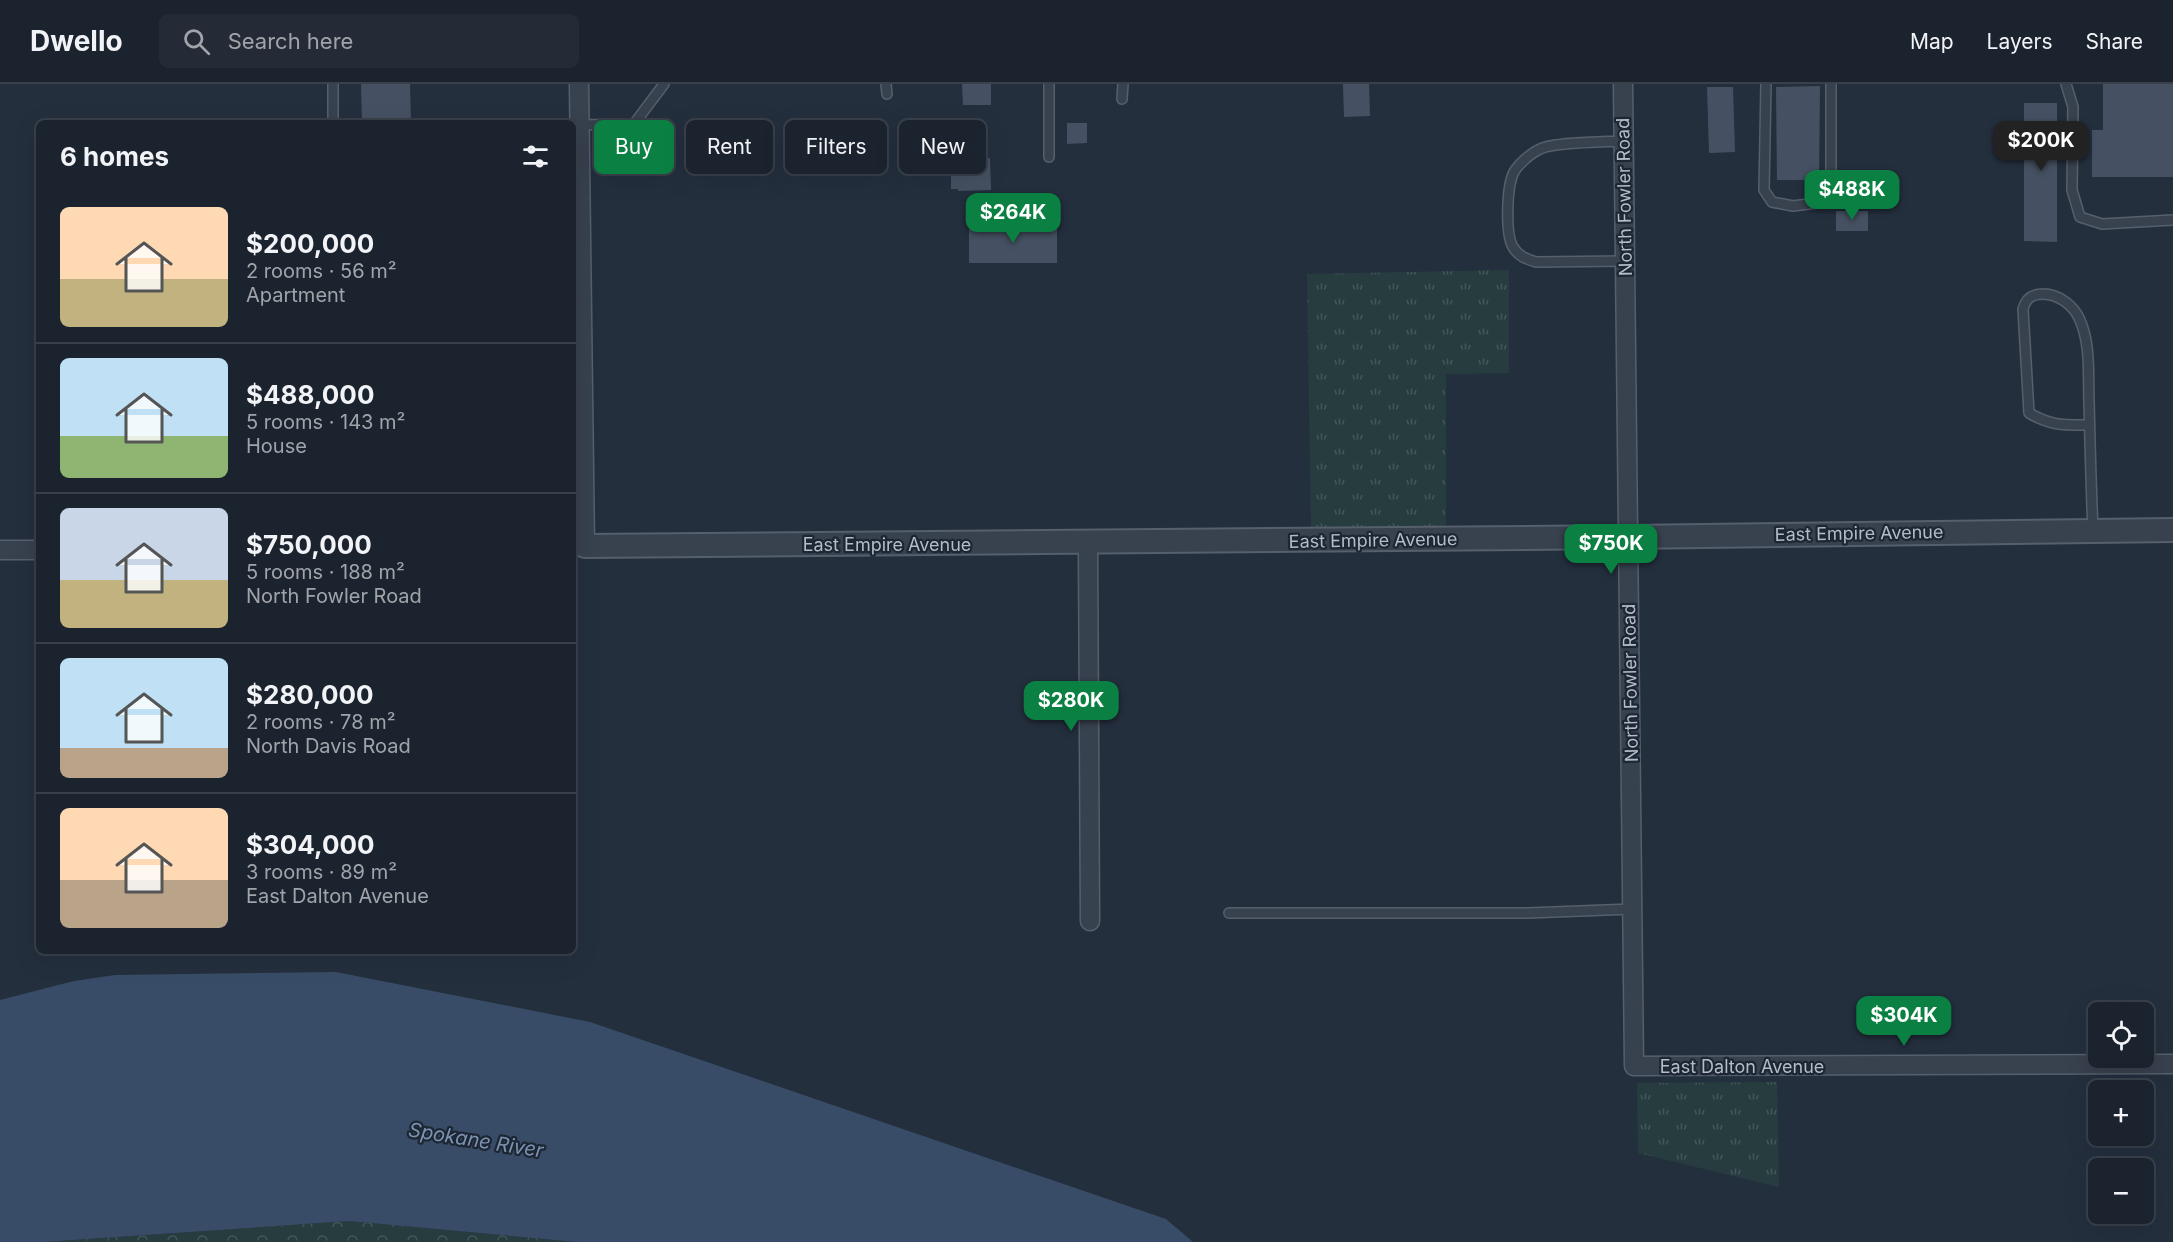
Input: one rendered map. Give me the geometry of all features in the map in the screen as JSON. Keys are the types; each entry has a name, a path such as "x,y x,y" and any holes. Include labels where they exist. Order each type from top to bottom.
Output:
{"street":[{"path":"579,84 579,546"},
{"name":"North Fowler Road","path":"1623,84 1634,1066"},
{"name":"East Empire Avenue","path":"579,546 2173,530"},
{"path":"1088,542 1090,921"},
{"path":"0,550 36,550"},
{"name":"East Dalton Avenue","path":"1634,1066 2173,1064"}],"lane":[{"path":"333,84 333,120"},
{"path":"580,124 634,124 664,84"},
{"path":"886,84 887,94"},
{"path":"1049,84 1049,157"},
{"path":"1122,99 1123,84"},
{"path":"1766,84 1764,190 1772,202 1793,206 1824,202 1831,192 1831,84"},
{"path":"2066,84 2073,107 2072,190 2080,217 2102,224 2173,220"},
{"path":"1623,141 1541,148 1530,156 1514,172 1509,195 1509,227 1512,246 1522,258 1536,262 1625,261"},
{"path":"2089,425 2056,425 2042,421 2029,413 2023,309 2026,301 2034,294 2050,294 2066,301 2079,317 2086,342 2093,531"},
{"path":"1229,914 1528,913 1632,909"}],"green space":[{"path":"1509,270 1509,373 1446,374 1446,527 1311,530 1307,274"},
{"path":"1777,1082 1779,1187 1638,1153 1637,1083"},
{"path":"349,1221 577,1242 44,1242"}],"water":[{"name":"Spokane River","path":"336,972 590,1022 1166,1219 1193,1242 577,1242 349,1221 44,1242 0,1242 0,1000 74,981 115,975"}],"building":[{"path":"361,84 410,84 411,120 362,120"},
{"path":"962,84 991,84 991,105 963,105"},
{"path":"1343,84 1369,84 1370,116 1344,117"},
{"path":"2103,84 2173,84 2173,177 2092,177 2092,130 2103,130"},
{"path":"1820,86 1819,180 1777,180 1776,87"},
{"path":"1707,87 1733,87 1735,152 1709,153"},
{"path":"2024,103 2057,103 2057,242 2024,241"},
{"path":"1067,123 1087,123 1087,143 1067,144"},
{"path":"986,158 990,158 991,190 958,191 958,189 951,189 951,174 986,174"},
{"path":"1836,211 1868,211 1868,231 1836,231"},
{"path":"1057,225 1057,263 969,263 969,227"}]}
